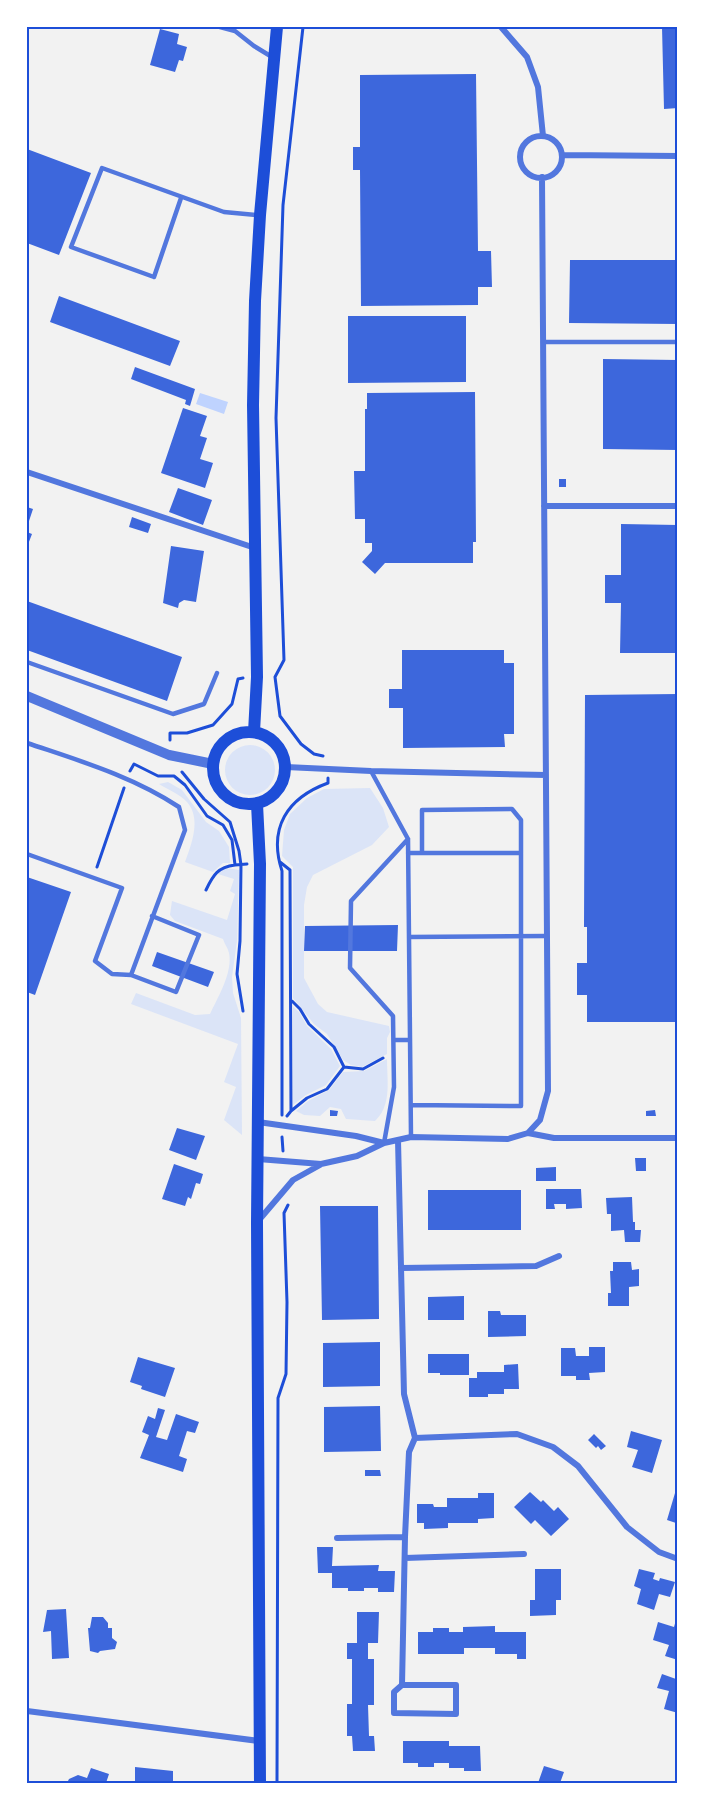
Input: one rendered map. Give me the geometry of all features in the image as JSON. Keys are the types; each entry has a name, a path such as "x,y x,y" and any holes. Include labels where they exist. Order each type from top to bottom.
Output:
{"main road":[{"path":"254,732 257,677 253,405 255,301 260,215 277,27"},
{"path":"243,732 254,732 264,735 279,748 286,767 284,779 278,791 268,799 257,804 234,802 225,795 213,776 216,753 222,743 232,736 243,732"},
{"path":"257,804 260,864 257,1122 260,1783"}],"street":[{"path":"501,27 527,57 538,87 543,136"},
{"path":"543,136 554,140 561,149 562,155 559,168 554,173 542,177 535,177 524,169 521,156 522,149 530,139 543,136"},
{"path":"562,155 678,156"},
{"path":"528,1133 540,1120 548,1091 542,177"},
{"path":"27,472 255,548"},
{"path":"544,506 678,506"},
{"path":"27,696 169,755 213,764"},
{"path":"286,767 546,775"},
{"path":"257,1122 356,1136 384,1143"},
{"path":"258,1159 321,1164 357,1156 384,1143 411,1137 508,1138 528,1133 554,1137 678,1138"},
{"path":"398,1140 404,1394 415,1437 409,1452 402,1685 394,1692 393,1713 456,1714 456,1685 402,1685"},
{"path":"257,1223 293,1180 321,1164"},
{"path":"401,1268 536,1266 559,1256"},
{"path":"415,1437 517,1434 553,1447 578,1466 627,1527 659,1552 678,1559"},
{"path":"337,1538 405,1537"},
{"path":"405,1558 524,1554"},
{"path":"27,1711 259,1741"}],"lane":[{"path":"220,27 235,31 266,55 274,58"},
{"path":"181,198 154,277 71,247 102,168 224,212 260,215"},
{"path":"543,342 678,342"},
{"path":"27,662 173,714 204,704 217,673"},
{"path":"27,743 127,778 155,791 179,807 185,830 130,975"},
{"path":"371,771 408,839 411,1137"},
{"path":"411,1105 521,1106 521,820 512,809 423,810 422,853"},
{"path":"384,1143 394,1087 393,1016 350,968 351,901 408,839"},
{"path":"408,853 521,853"},
{"path":"27,854 123,888 95,961 112,974 130,975 176,992 199,934 152,916"},
{"path":"409,937 547,936"},
{"path":"394,1040 410,1040"}],"path":[{"path":"244,1014 237,974 240,941 241,865 239,850 230,822 204,799 184,773 168,767 170,733 187,733 213,725 232,704 238,679 275,677 284,660 276,418 283,205 303,27"},
{"path":"93,878 127,778 134,764 158,776 174,776 185,785 207,816 223,825 232,840 235,865"},
{"path":"206,890 215,872 224,866 279,861 290,870 291,1111"},
{"path":"291,1000 309,1024 334,1047 344,1067"},
{"path":"344,1067 363,1069 385,1057 394,1056"},
{"path":"282,1126 291,1111 307,1098 327,1089 344,1067"}],"shaded area":[{"path":"250,745 268,752 275,770 268,788 250,795 232,788 225,770 232,752"},
{"path":"168,782 182,790 206,822 219,831 229,847 230,863 223,863 213,872 185,862 194,832 194,816 184,799 159,784"},
{"path":"370,788 383,808 389,827 372,845 313,875 307,887 304,905 304,978 318,1004 327,1012 389,1026 387,1054 362,1067 351,1065 343,1060 327,1034 314,1024 293,998 293,867 282,856 284,830 290,814 307,798 324,789"},
{"path":"225,868 239,870 237,941 232,977 233,993 241,1018 242,1135 224,1120 236,1087 224,1082 238,1044 131,1004 136,993 195,1015 210,1014 227,976 230,960 228,949 223,939 175,921 170,915 172,901 227,920 235,894 230,891 234,879 218,874"},
{"path":"293,1007 299,1012 307,1026 331,1049 340,1066 326,1085 306,1095 293,1105"},
{"path":"387,1059 386,1100 384,1108 375,1121 346,1119 341,1109 330,1107 320,1116 304,1115 296,1111 308,1101 329,1090 343,1072 364,1071"}],"water":[{"path":"200,393 228,402 224,414 196,404"}],"building":[{"path":"662,27 678,27 678,108 664,109"},
{"path":"160,29 179,34 177,44 187,47 183,61 179,60 175,72 150,65"},
{"path":"476,74 478,251 491,251 492,287 478,287 478,305 361,306 360,170 353,170 353,147 360,147 360,75"},
{"path":"27,149 91,173 59,255 27,243"},
{"path":"570,260 678,260 678,324 569,323"},
{"path":"59,296 180,341 170,366 50,322"},
{"path":"348,316 466,316 466,382 348,383"},
{"path":"603,359 678,360 678,450 603,449"},
{"path":"135,367 195,389 190,406 185,404 186,400 131,379"},
{"path":"475,392 476,542 473,542 473,563 385,563 375,574 362,562 372,551 372,543 365,543 365,519 355,519 354,471 365,471 367,393"},
{"path":"183,408 207,416 200,436 207,438 200,459 213,463 205,488 161,473"},
{"path":"559,479 566,479 566,487 559,487"},
{"path":"178,488 212,500 203,525 169,512"},
{"path":"27,507 33,509 27,527"},
{"path":"132,517 151,524 148,533 129,527"},
{"path":"621,524 678,525 678,653 620,653 621,603 605,603 605,575 621,575"},
{"path":"27,532 32,534 27,547"},
{"path":"171,546 204,551 196,602 184,600 179,603 178,608 163,603"},
{"path":"27,601 182,657 167,701 27,650"},
{"path":"402,650 504,650 504,663 514,663 514,734 504,734 505,747 403,748 403,708 389,708 389,689 402,689"},
{"path":"678,694 678,1022 587,1022 587,995 577,995 577,963 587,963 587,927 584,927 585,695"},
{"path":"27,877 71,892 35,995 27,992"},
{"path":"398,925 397,951 304,951 305,926"},
{"path":"157,952 214,972 208,987 152,966"},
{"path":"330,1110 338,1111 337,1116 330,1116"},
{"path":"655,1110 656,1116 646,1116 646,1111"},
{"path":"177,1128 205,1136 196,1160 169,1150"},
{"path":"635,1158 646,1158 646,1171 636,1171"},
{"path":"174,1164 203,1174 200,1184 196,1183 191,1199 188,1197 185,1206 162,1199"},
{"path":"556,1167 556,1181 536,1181 536,1168"},
{"path":"546,1189 581,1189 582,1208 566,1209 566,1204 554,1204 555,1209 546,1209"},
{"path":"428,1190 521,1190 521,1230 428,1230"},
{"path":"632,1197 633,1222 635,1222 635,1230 641,1230 640,1242 625,1242 624,1230 611,1231 611,1214 607,1214 606,1198"},
{"path":"320,1206 378,1206 379,1319 322,1320"},
{"path":"613,1262 631,1262 632,1270 639,1269 639,1286 629,1287 629,1306 608,1306 608,1293 611,1293 610,1271 613,1271"},
{"path":"464,1296 464,1320 428,1320 428,1297"},
{"path":"488,1311 500,1311 501,1315 526,1315 526,1336 488,1337"},
{"path":"380,1342 380,1386 323,1387 323,1343"},
{"path":"589,1347 605,1347 605,1372 589,1373 590,1380 576,1380 576,1376 561,1376 561,1348 575,1348 576,1356 589,1356"},
{"path":"428,1354 469,1354 469,1375 428,1373"},
{"path":"138,1357 175,1368 165,1397 141,1389 142,1386 130,1382"},
{"path":"518,1364 519,1389 504,1389 504,1394 488,1394 488,1397 469,1397 469,1378 477,1378 477,1372 504,1372 504,1365"},
{"path":"380,1406 381,1451 324,1452 324,1407"},
{"path":"158,1408 165,1410 156,1437 167,1440 176,1414 199,1422 195,1433 187,1431 179,1456 187,1459 183,1472 140,1458 149,1435 142,1432 148,1416 155,1419"},
{"path":"631,1431 662,1440 652,1473 632,1467 638,1450 627,1447"},
{"path":"594,1434 606,1446 601,1450 588,1440"},
{"path":"365,1470 380,1470 381,1476 365,1476"},
{"path":"530,1492 554,1511 558,1507 569,1519 551,1536 535,1520 531,1524 514,1507"},
{"path":"478,1493 494,1493 494,1518 478,1519 478,1523 448,1523 448,1528 424,1529 424,1523 417,1523 417,1504 447,1507 447,1498 478,1498"},
{"path":"675,1493 678,1494 678,1531 675,1530 676,1523 667,1520"},
{"path":"317,1547 333,1547 332,1566 379,1565 378,1571 395,1571 394,1592 378,1592 378,1588 348,1591 348,1588 332,1588 332,1573 318,1573"},
{"path":"535,1569 561,1569 561,1600 556,1600 556,1615 530,1616 530,1600 535,1600"},
{"path":"639,1569 655,1573 653,1579 659,1581 660,1578 675,1582 670,1597 659,1594 654,1610 637,1604 641,1589 634,1586"},
{"path":"66,1609 69,1658 52,1659 51,1631 43,1632 47,1610"},
{"path":"357,1612 379,1612 378,1643 368,1643 368,1659 374,1659 374,1705 368,1705 369,1736 374,1736 375,1751 353,1751 352,1736 347,1736 347,1704 352,1704 352,1659 347,1659 347,1643 357,1643"},
{"path":"92,1617 103,1617 108,1623 108,1628 112,1628 112,1638 117,1642 115,1649 98,1653 90,1651 88,1628 90,1628"},
{"path":"678,1620 678,1660 665,1656 669,1645 653,1640 658,1622 674,1627"},
{"path":"495,1626 495,1632 526,1632 526,1659 517,1659 517,1654 495,1654 495,1648 464,1648 464,1654 418,1654 418,1632 433,1632 433,1628 449,1628 449,1632 463,1632 463,1627"},
{"path":"662,1674 678,1682 678,1713 664,1709 669,1691 657,1688"},
{"path":"403,1741 449,1741 449,1746 480,1746 481,1771 449,1768 449,1763 434,1763 434,1767 418,1767 418,1763 403,1763"},
{"path":"544,1766 564,1772 560,1783 538,1783"},
{"path":"135,1767 173,1771 173,1783 135,1783"},
{"path":"91,1768 109,1774 106,1783 67,1783 69,1779 78,1775 87,1778"}]}
